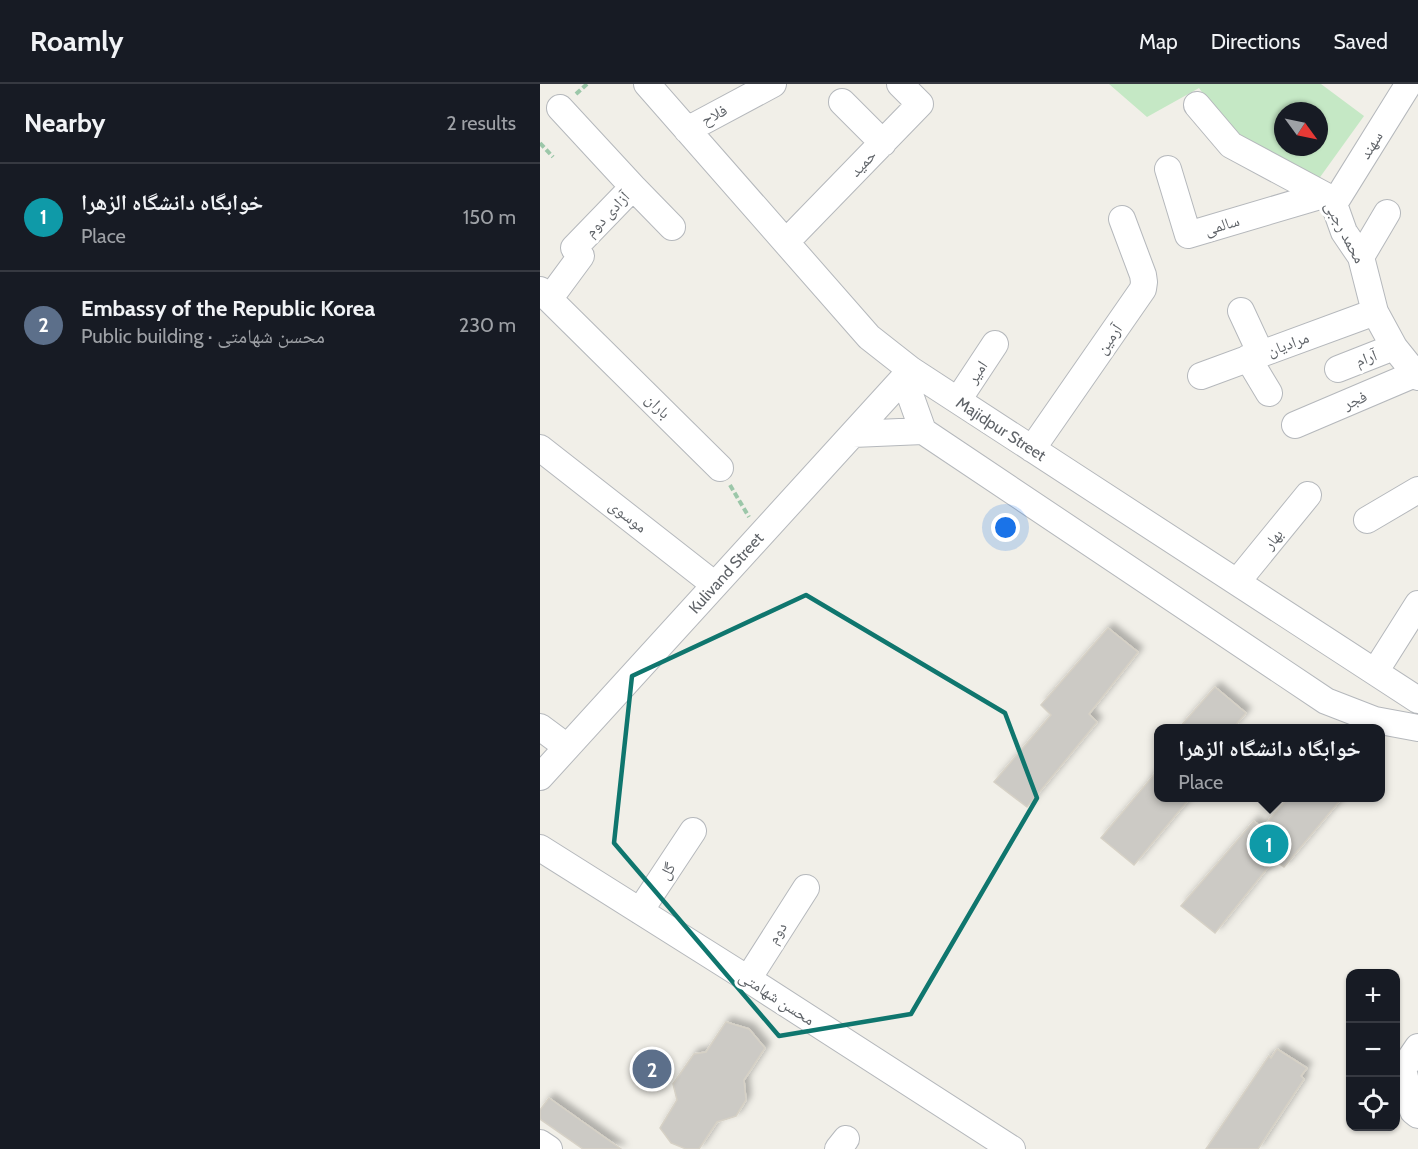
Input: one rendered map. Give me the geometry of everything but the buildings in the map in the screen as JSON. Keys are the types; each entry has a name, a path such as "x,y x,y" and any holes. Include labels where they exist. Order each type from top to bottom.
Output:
{"street":[{"name":"Majidpur Street","path":"647,84 869,338 908,374 958,400 1418,700"},
{"name":"فلاح","path":"687,130 773,84"},
{"name":"حمید","path":"786,242 920,104 900,84"},
{"name":"سهند","path":"1328,199 1411,87"},
{"path":"842,102 883,143"},
{"name":"محمد رجبی","path":"1197,105 1231,145 1328,199 1344,232 1361,257 1375,312 1394,347 1417,374"},
{"name":"آزادی دوم","path":"545,294 581,256 574,248 633,187 560,108"},
{"name":"سالمی","path":"1168,169 1188,236 1328,199"},
{"path":"633,187 672,227"},
{"path":"1361,257 1387,213"},
{"name":"آرمین","path":"1032,449 1143,289 1143,276 1122,219"},
{"name":"باران","path":"545,294 720,468"},
{"path":"1241,311 1269,393"},
{"name":"مرادیان","path":"1202,376 1375,312"},
{"name":"امیر","path":"958,400 996,344"},
{"name":"آرام","path":"1338,369 1394,347"},
{"path":"908,374 922,431"},
{"name":"Kulivand Street","path":"540,777 908,374"},
{"name":"فجر","path":"1295,425 1417,374"},
{"path":"853,434 922,431 1326,702 1375,720 1418,728"},
{"name":"موسوی","path":"540,448 715,585"},
{"path":"1367,520 1418,490"},
{"name":"بهار","path":"1237,582 1308,495"},
{"path":"1375,672 1418,604"},
{"path":"540,727 567,747"},
{"name":"گل","path":"640,911 693,831"},
{"name":"محسن شهامتی","path":"540,848 1012,1149"},
{"name":"دوم","path":"748,979 806,888"},
{"path":"1418,1047 1403,1070 1413,1111 1418,1115"},
{"path":"540,1143 549,1149"}],"path":[{"path":"540,143 553,156"},
{"path":"720,468 761,535"}],"highlighted area":[{"path":"806,595 1005,713 1037,798 911,1014 779,1036 614,843 632,676"}],"green space":[{"path":"1109,84 1321,84 1364,116 1318,180 1276,156 1328,156 1328,102 1274,102 1274,155 1228,128 1199,88 1147,117"}],"place":[{"name":"خوابگاه دانشگاه الزهرا","path":"1269,844"},
{"name":"Embassy of the Republic Korea","path":"652,1069"}]}
